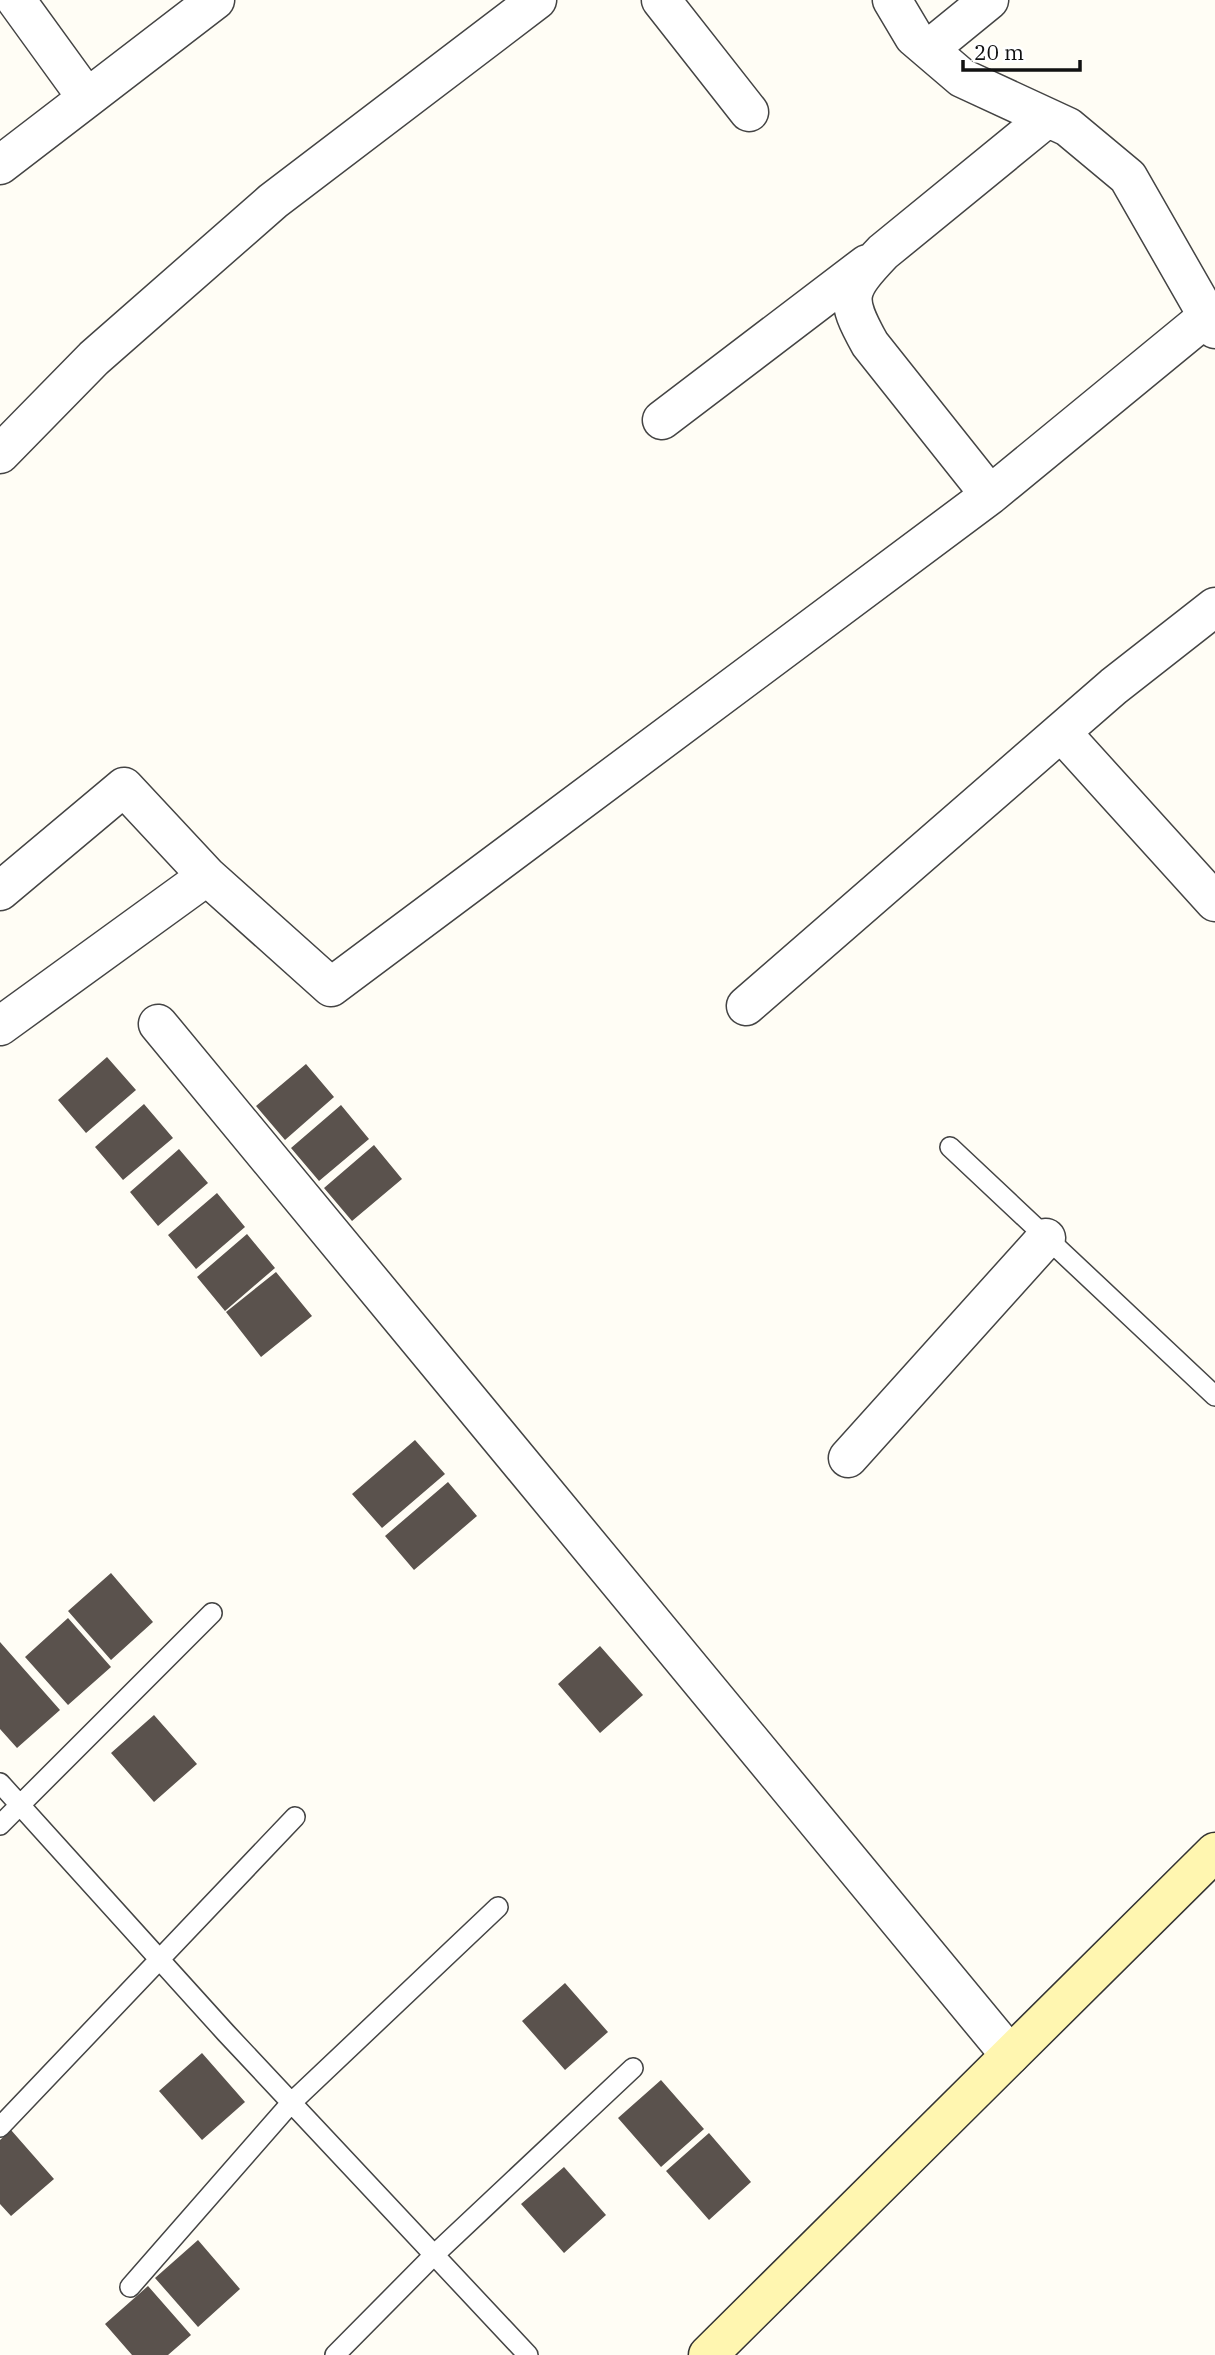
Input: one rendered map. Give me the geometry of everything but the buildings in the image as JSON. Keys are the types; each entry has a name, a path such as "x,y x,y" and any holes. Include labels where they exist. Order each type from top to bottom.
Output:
{"street":[{"path":"16,0 87,98"},
{"path":"0,165 215,0"},
{"path":"0,454 94,358 274,201 537,0"},
{"path":"661,0 749,112"},
{"path":"0,891 124,787 207,876 331,987 989,495 1211,322 1128,177 1068,127 962,78 914,37 892,0"},
{"path":"929,49 989,0"},
{"path":"662,420 883,252 1047,118"},
{"path":"883,252 861,275 851,296 856,318 870,344 989,495"},
{"path":"746,1006 1114,686 1215,607"},
{"path":"1061,732 1215,902"},
{"path":"0,1026 207,876"},
{"path":"158,1024 1010,2055"},
{"path":"848,1458 1046,1238"},
{"path":"708,2355 1215,1852"}],"lane":[{"path":"950,1147 1215,1396"},
{"path":"0,1825 212,1613"},
{"path":"0,1783 291,2103 528,2355"},
{"path":"0,2127 295,1818"},
{"path":"130,2287 291,2103 498,1907"},
{"path":"335,2355 434,2255 633,2068"}]}
